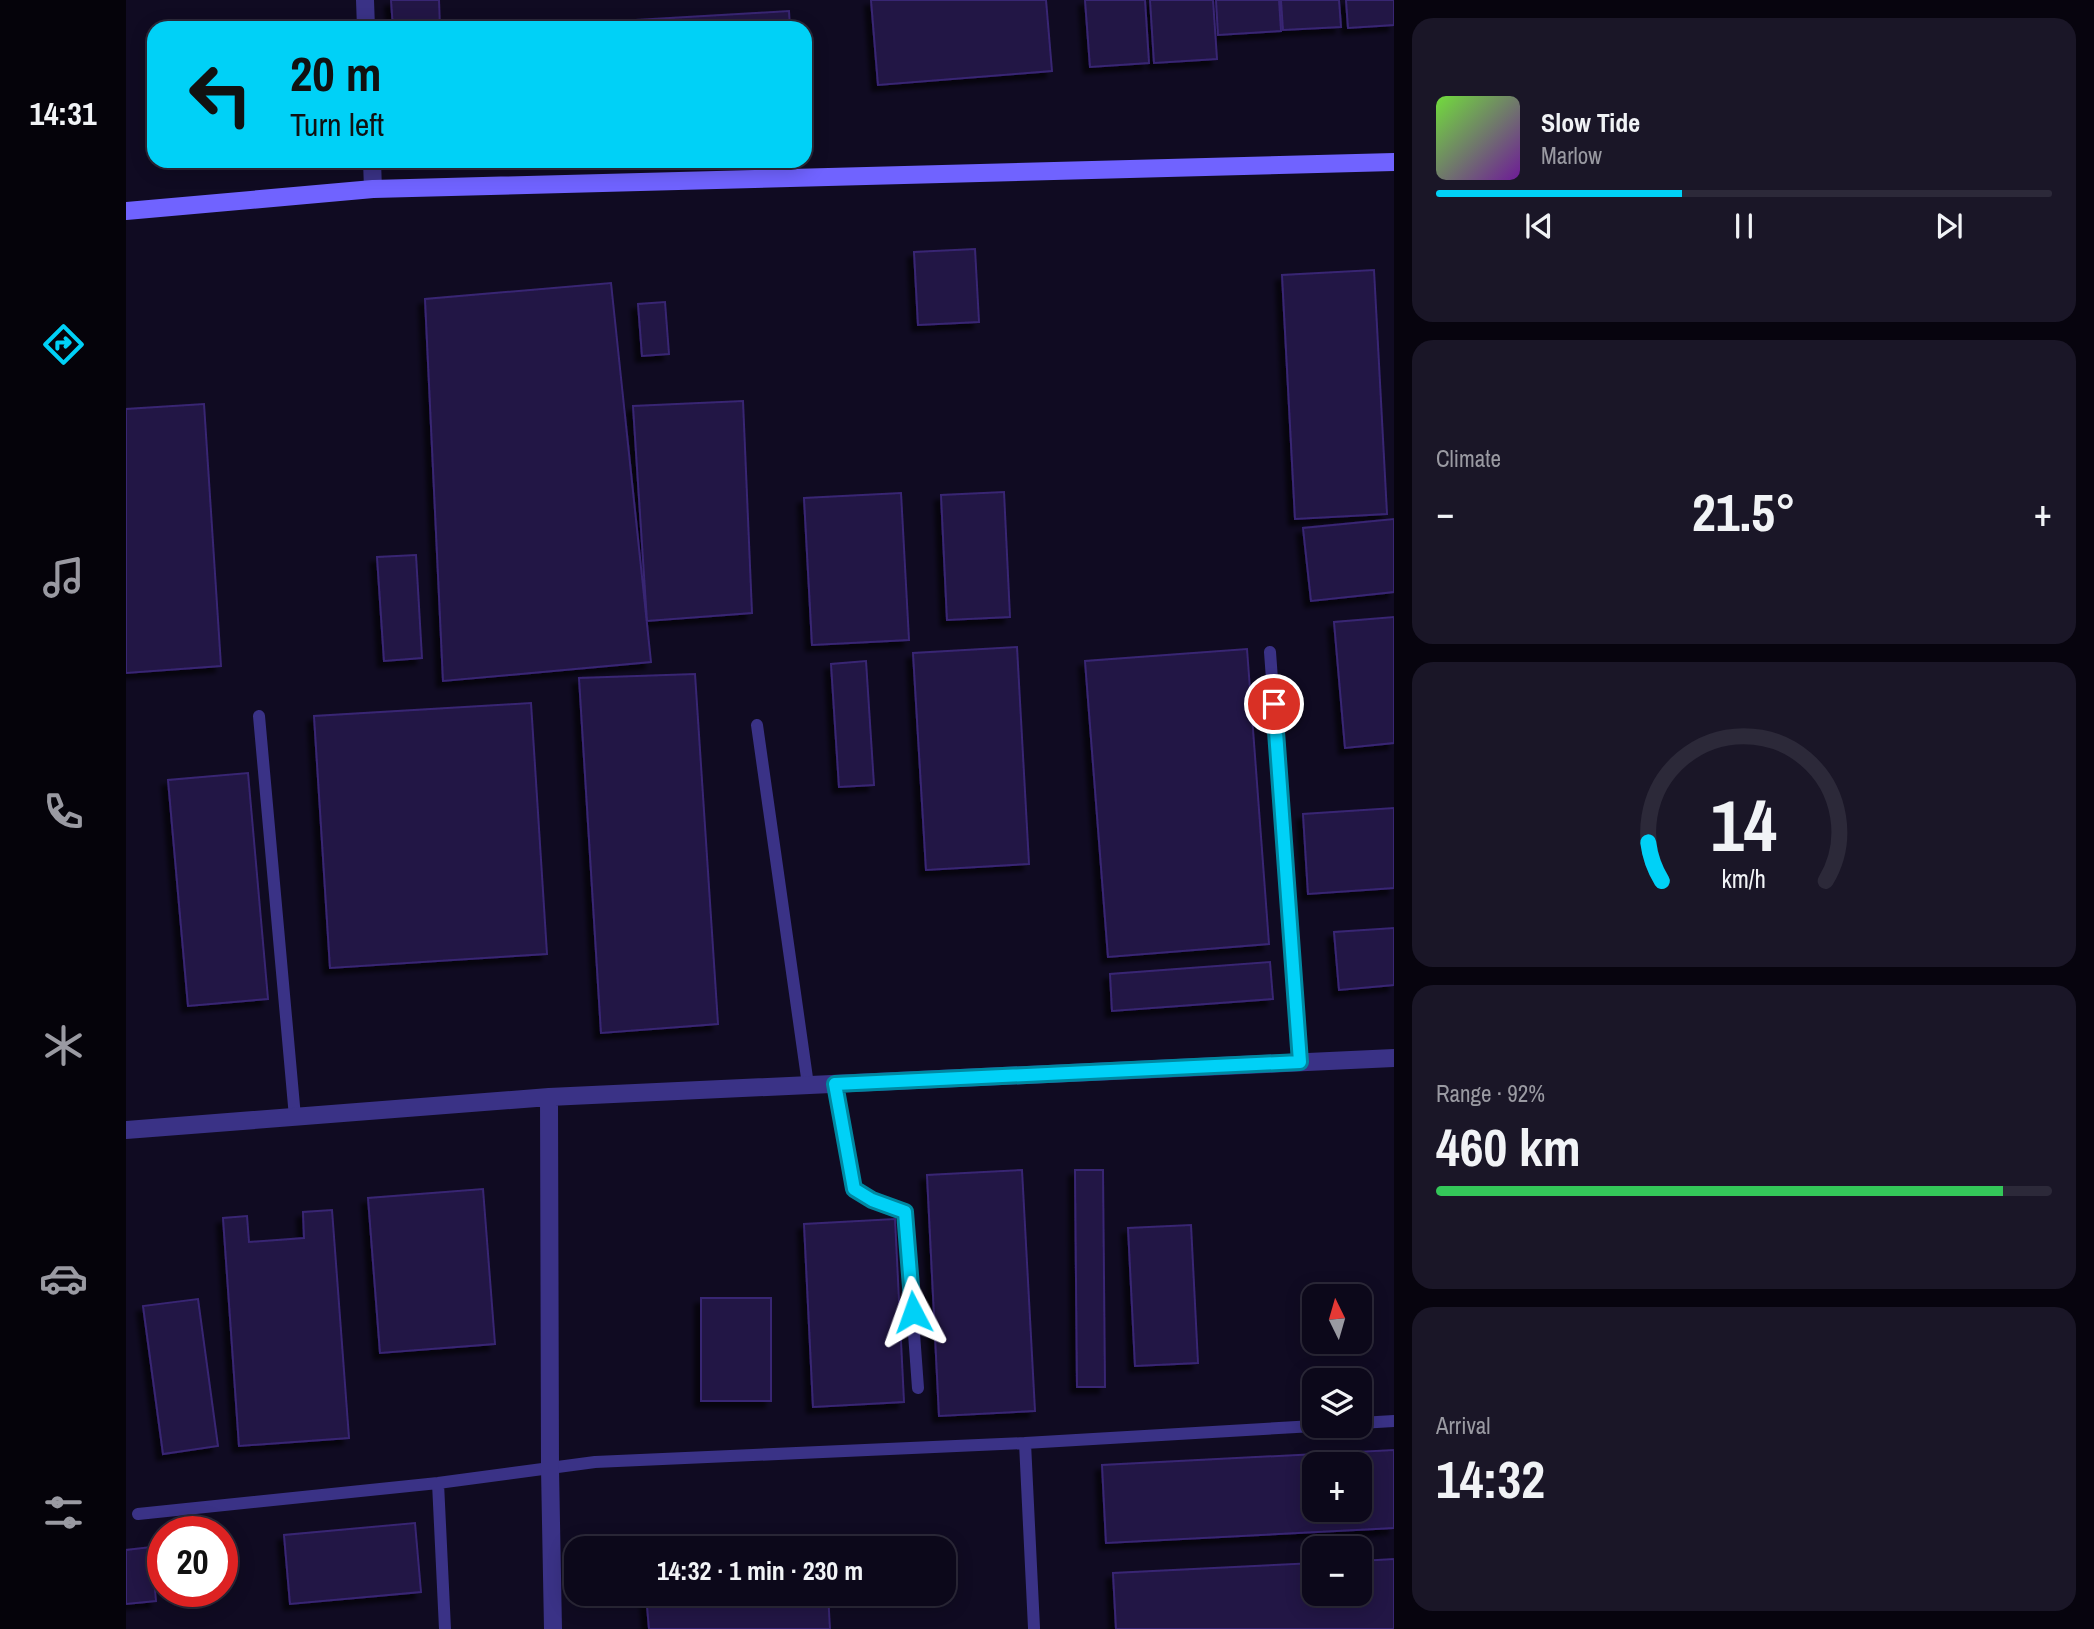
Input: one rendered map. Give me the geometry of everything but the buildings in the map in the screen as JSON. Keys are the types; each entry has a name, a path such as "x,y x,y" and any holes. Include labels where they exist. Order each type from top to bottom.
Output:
{"street":[{"path":"365,0 366,21"},
{"path":"126,211 373,189 1394,162"},
{"path":"372,168 373,189"},
{"path":"126,1130 549,1097 1394,1058"},
{"path":"549,1097 553,1629"}],"lane":[{"path":"1270,652 1300,1062"},
{"path":"259,716 295,1117"},
{"path":"757,725 808,1085"},
{"path":"835,1084 854,1189 872,1200 905,1212 918,1388"},
{"path":"1372,1422 1394,1421"},
{"path":"138,1514 438,1483 595,1462 1025,1443 1302,1427"},
{"path":"1025,1443 1034,1628"},
{"path":"438,1483 445,1629"}],"route":[{"path":"913,1312 905,1212 872,1200 854,1189 835,1084 1300,1062 1274,704"}]}
